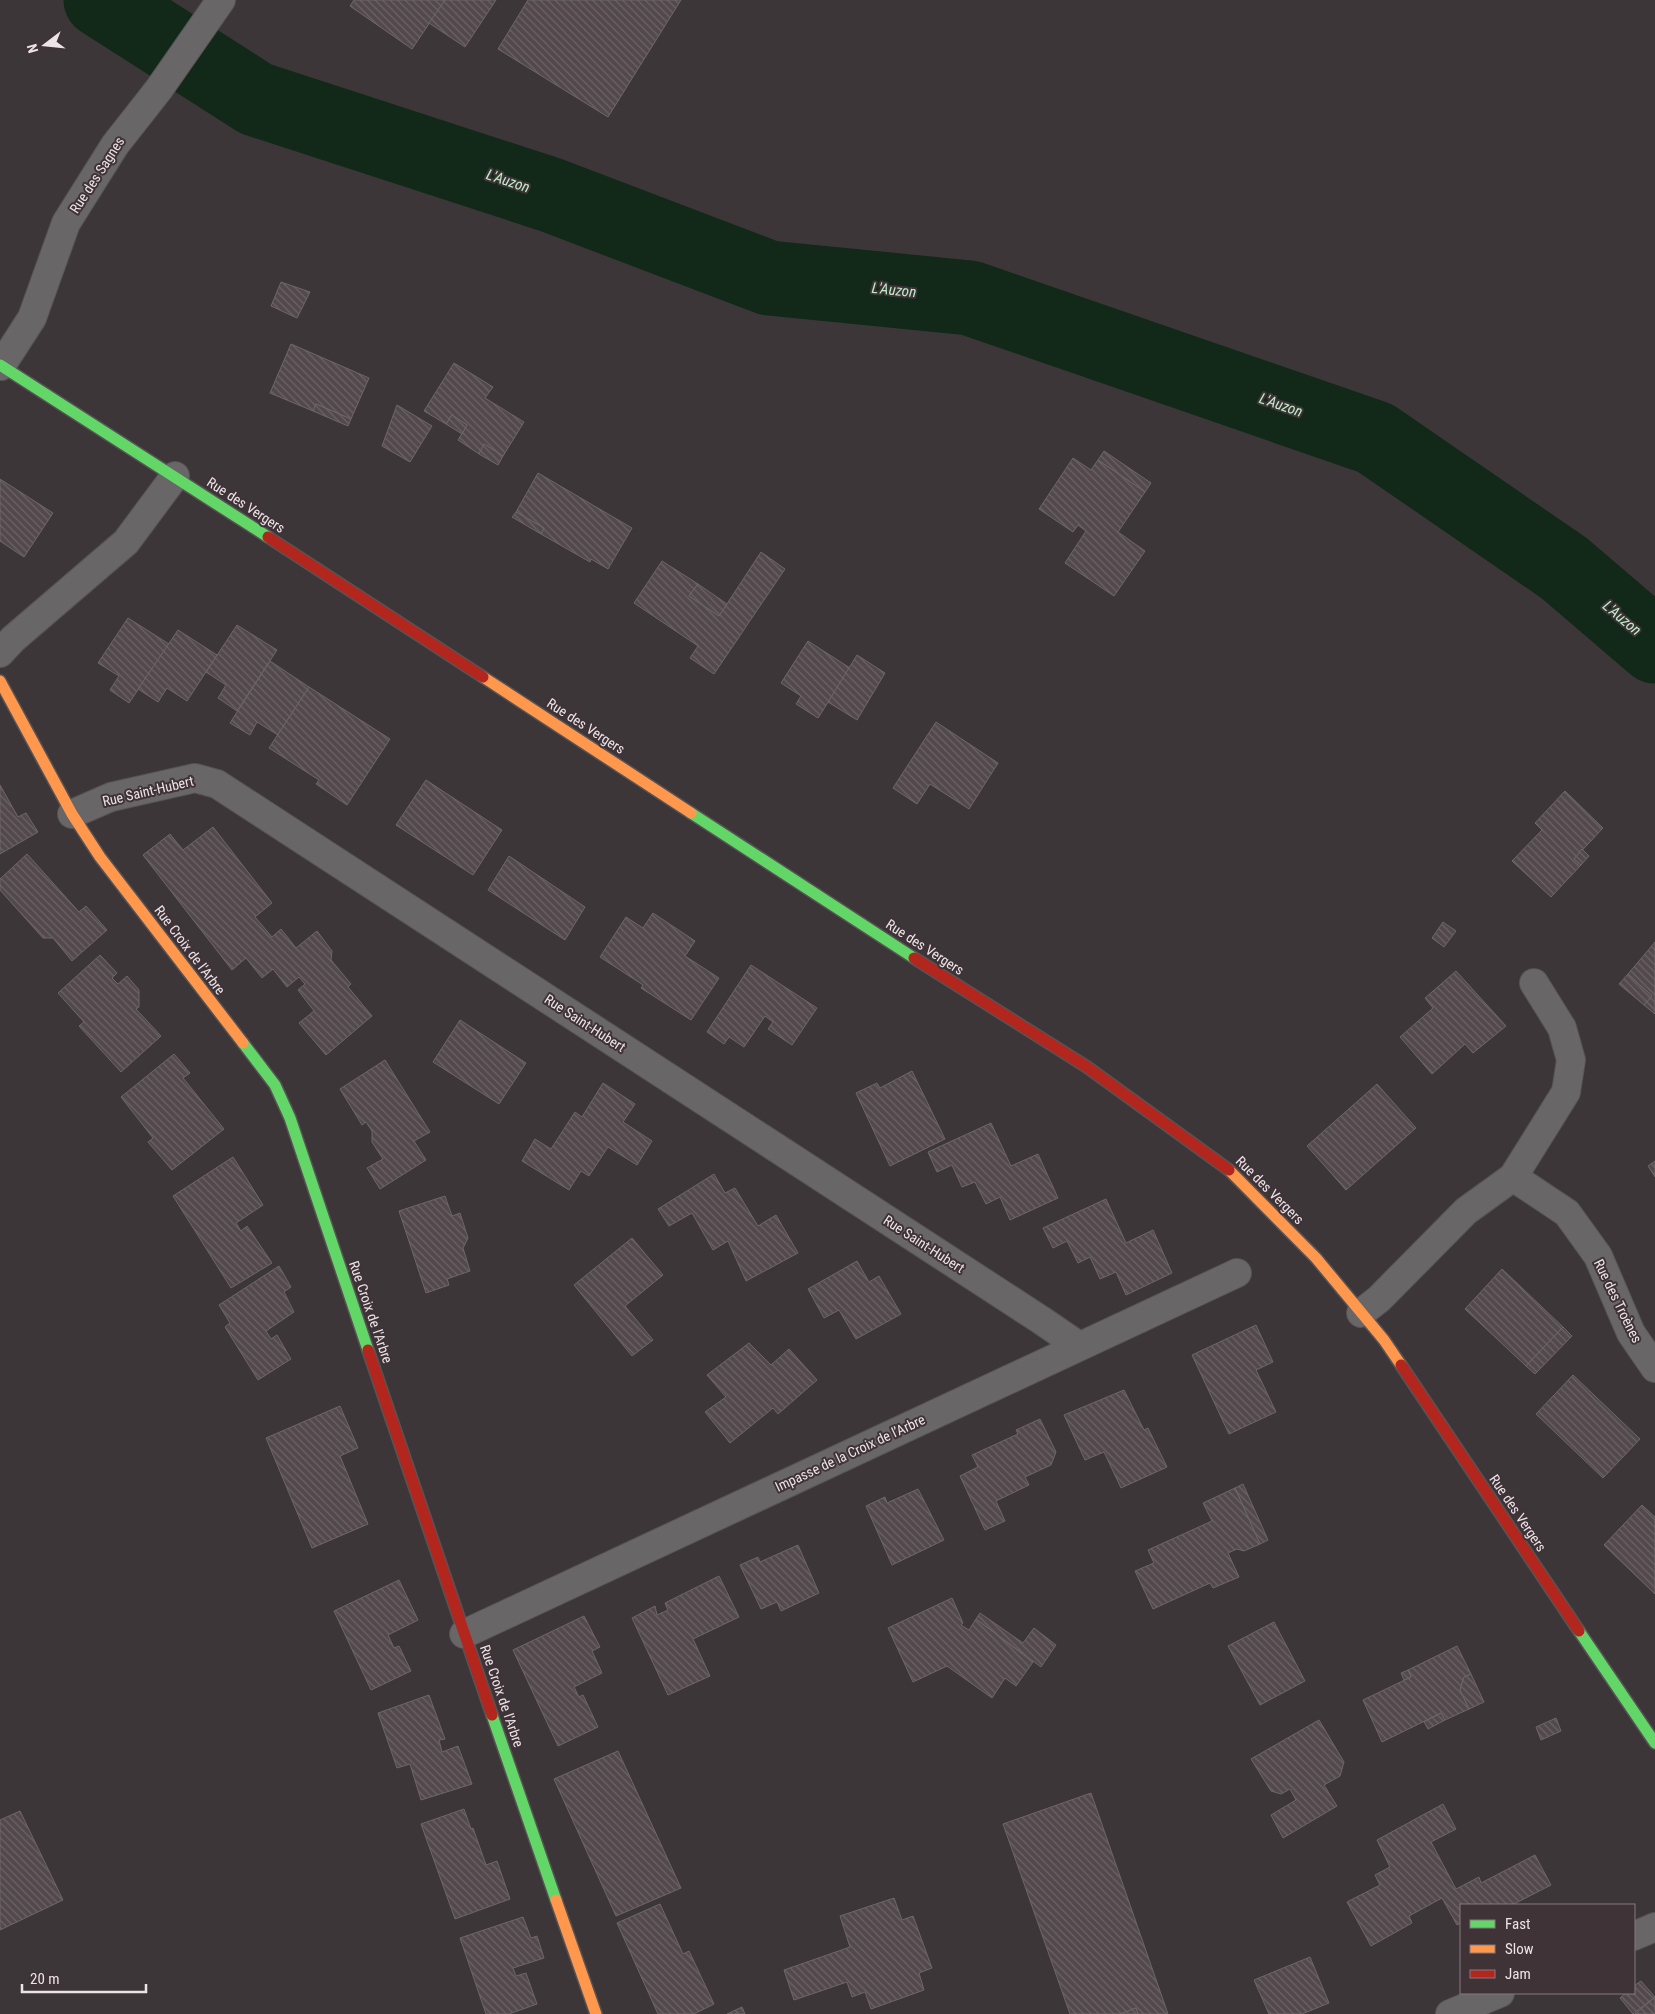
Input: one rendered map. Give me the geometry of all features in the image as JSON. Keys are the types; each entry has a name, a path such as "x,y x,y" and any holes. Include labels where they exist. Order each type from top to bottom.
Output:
{"main road":[{"name":"Rue des Vergers","path":"0,365 176,476 912,957 1087,1067 1231,1171 1316,1258 1384,1340 1655,1743"},
{"name":"Rue Croix de l'Arbre","path":"0,681 72,814 100,857 274,1085 290,1118 464,1634 596,2014"}],"street":[{"name":"Rue des Sagnes","path":"0,365 32,318 66,223 115,145 159,89 220,0"},
{"path":"4,642 126,542 176,476"},
{"name":"Rue Saint-Hubert","path":"72,814 111,797 195,778 217,784 1032,1314 1078,1346"},
{"path":"1361,1313 1379,1298 1466,1211 1513,1176 1566,1092 1571,1060 1562,1028 1534,983"},
{"name":"Rue des Troènes","path":"1513,1176 1567,1213 1598,1256 1631,1333 1655,1368"},
{"name":"Impasse de la Croix de l’Arbre","path":"464,1634 1236,1273"},
{"path":"1635,1936 1655,1927"},
{"path":"1450,2014 1498,1994"}],"building":[{"path":"354,0 445,0 412,49 350,6"},
{"path":"445,0 496,0 465,47 429,23"},
{"path":"528,0 681,0 608,117 498,49"},
{"path":"281,282 310,292 297,318 271,306"},
{"path":"291,344 369,378 351,419 316,404 313,411 270,393"},
{"path":"454,363 493,387 485,398 524,422 503,456 484,444 479,454 458,440 467,425 452,415 446,424 424,411"},
{"path":"316,404 351,419 348,426 313,411"},
{"path":"397,405 432,426 410,462 382,446"},
{"path":"452,415 467,425 462,434 446,424"},
{"path":"484,444 503,456 498,465 479,454"},
{"path":"1104,451 1151,483 1145,492 1098,460"},
{"path":"1073,458 1091,470 1098,460 1145,492 1118,532 1145,551 1114,596 1065,563 1086,531 1078,525 1073,532 1039,509"},
{"path":"538,473 632,528 608,569 591,559 590,562 541,534 544,528 516,512"},
{"path":"0,479 53,513 24,557 0,541"},
{"path":"516,512 544,528 541,534 512,517"},
{"path":"761,552 785,569 714,674 690,658 698,646 634,603 662,561 698,584 689,596 719,616"},
{"path":"698,584 727,604 719,616 689,596"},
{"path":"128,618 169,644 129,703 110,690 119,676 98,663"},
{"path":"237,625 277,650 237,711 218,698 226,685 206,672"},
{"path":"178,630 217,655 187,701 167,688 158,702 138,689"},
{"path":"808,641 850,668 818,718 796,704 801,696 781,683"},
{"path":"857,655 885,673 857,720 828,702"},
{"path":"270,661 309,687 278,735 257,722 250,735 230,723"},
{"path":"309,687 390,739 347,805 316,784 319,780 269,748"},
{"path":"936,722 998,763 969,809 930,784 917,804 893,788"},
{"path":"426,780 502,830 473,875 396,825"},
{"path":"0,785 18,817 26,813 38,832 0,854"},
{"path":"1565,791 1603,828 1574,859 1581,865 1551,897 1512,861 1542,830 1535,823"},
{"path":"213,827 272,903 255,917 272,937 281,929 296,948 317,931 332,951 331,960 351,984 348,987 372,1016 326,1055 299,1023 314,1011 298,990 305,984 299,977 287,987 273,969 262,978 246,958 232,970 143,855 170,834 183,850"},
{"path":"1582,849 1589,856 1581,865 1574,859"},
{"path":"27,854 79,912 86,906 107,930 72,961 53,938 43,938 0,890 0,879"},
{"path":"509,856 585,907 565,940 488,890"},
{"path":"653,913 695,941 685,956 719,978 691,1020 641,988 643,985 600,957 626,917 643,928"},
{"path":"1443,922 1456,931 1444,947 1432,938"},
{"path":"1655,942 1655,1014 1644,1005 1652,996 1628,974"},
{"path":"100,955 117,973 112,978 118,984 127,976 139,990 139,1007 136,1009 161,1036 121,1072 79,1026 84,1022 58,993"},
{"path":"751,965 817,1008 792,1045 768,1029 773,1022 765,1016 744,1047 729,1037 724,1044 707,1032"},
{"path":"1456,971 1506,1026 1473,1053 1465,1044 1432,1074 1400,1037 1433,1008 1425,998"},
{"path":"1628,974 1652,996 1644,1005 1619,984"},
{"path":"460,1020 526,1063 499,1104 433,1062"},
{"path":"174,1054 190,1073 183,1078 224,1129 172,1170 148,1142 153,1138 121,1097"},
{"path":"385,1060 430,1132 414,1141 426,1160 380,1189 367,1168 383,1159 372,1142 372,1131 366,1122 362,1125 340,1089"},
{"path":"912,1071 945,1139 890,1166 856,1093 877,1083 880,1088"},
{"path":"603,1083 635,1104 623,1122 652,1141 637,1165 608,1147 589,1176 581,1171 569,1190 522,1161 535,1139 551,1149 575,1112 582,1117"},
{"path":"1377,1084 1416,1128 1346,1190 1307,1146"},
{"path":"991,1123 1011,1166 1038,1154 1058,1198 1010,1220 1000,1197 986,1204 975,1182 962,1187 952,1165 937,1172 928,1152"},
{"path":"233,1157 263,1205 236,1223 241,1231 247,1226 272,1263 231,1288 173,1196"},
{"path":"1655,1161 1655,1177 1648,1166"},
{"path":"714,1174 725,1193 735,1188 758,1226 776,1215 798,1253 746,1281 728,1241 713,1250 692,1213 669,1226 658,1209"},
{"path":"445,1196 452,1216 460,1213 468,1238 463,1248 470,1271 447,1279 449,1285 426,1293 399,1211"},
{"path":"1106,1199 1126,1243 1153,1230 1172,1273 1126,1295 1116,1272 1100,1279 1090,1257 1078,1263 1067,1241 1053,1248 1043,1228"},
{"path":"632,1238 663,1275 625,1306 653,1340 632,1356 574,1285"},
{"path":"857,1261 869,1282 879,1276 901,1314 856,1339 839,1310 824,1318 808,1289"},
{"path":"279,1266 291,1287 284,1292 294,1312 266,1331 271,1339 277,1335 291,1359 258,1380 225,1327 230,1323 219,1305"},
{"path":"1502,1269 1563,1327 1526,1366 1465,1309"},
{"path":"1256,1325 1273,1362 1256,1370 1276,1412 1229,1434 1192,1355"},
{"path":"1563,1327 1572,1336 1535,1374 1526,1366"},
{"path":"749,1343 771,1365 789,1349 817,1380 778,1414 773,1408 730,1443 705,1412 726,1397 707,1375"},
{"path":"1573,1375 1640,1439 1603,1478 1536,1414"},
{"path":"1124,1390 1144,1430 1148,1428 1167,1467 1121,1488 1104,1452 1085,1460 1064,1415"},
{"path":"340,1406 358,1448 340,1456 368,1524 312,1548 266,1438"},
{"path":"1040,1419 1056,1452 1051,1465 1025,1477 1029,1485 996,1501 1005,1521 985,1530 960,1476 978,1467 972,1455 1018,1434 1016,1430"},
{"path":"1243,1484 1268,1540 1260,1544 1235,1488"},
{"path":"1235,1488 1260,1544 1244,1551 1237,1549 1228,1553 1239,1577 1213,1588 1210,1583 1153,1609 1135,1571 1154,1563 1148,1550 1212,1521 1203,1503"},
{"path":"918,1489 944,1540 892,1565 866,1506 885,1497 887,1503"},
{"path":"1642,1505 1655,1517 1655,1594 1604,1545"},
{"path":"798,1545 819,1593 781,1611 777,1602 761,1609 740,1565 758,1557 760,1562"},
{"path":"719,1576 739,1617 693,1639 710,1676 668,1695 632,1618 655,1606 657,1615 668,1610 665,1603"},
{"path":"399,1580 418,1620 388,1635 394,1648 399,1646 411,1671 371,1690 334,1611"},
{"path":"952,1598 963,1623 961,1625 969,1630 976,1619 1033,1662 1016,1686 1005,1678 992,1698 947,1666 913,1682 888,1628"},
{"path":"980,1613 1023,1643 1034,1628 1056,1645 1041,1667 976,1619"},
{"path":"584,1616 600,1647 592,1651 602,1673 574,1687 579,1697 583,1695 598,1727 558,1746 513,1650"},
{"path":"1274,1622 1305,1681 1260,1705 1228,1646"},
{"path":"1457,1646 1471,1674 1464,1677 1460,1690 1469,1709 1445,1720 1441,1713 1382,1742 1363,1700 1411,1677 1408,1670"},
{"path":"1408,1670 1411,1677 1404,1680 1401,1673"},
{"path":"1471,1674 1484,1702 1469,1709 1460,1690 1464,1677"},
{"path":"429,1695 445,1739 439,1740 442,1752 458,1746 472,1784 421,1800 410,1764 397,1768 378,1713"},
{"path":"1441,1713 1445,1720 1428,1729 1424,1722"},
{"path":"1556,1718 1561,1731 1541,1740 1536,1727"},
{"path":"1319,1720 1344,1762 1340,1776 1324,1785 1337,1806 1283,1838 1271,1815 1296,1800 1290,1789 1281,1794 1271,1791 1251,1759"},
{"path":"618,1751 681,1888 616,1916 554,1779"},
{"path":"1091,1793 1168,2014 1138,2014 1136,2008 1120,2014 1070,2014 1003,1824"},
{"path":"1443,1804 1456,1829 1431,1842 1456,1889 1479,1877 1481,1883 1535,1855 1551,1885 1514,1904 1460,1904 1460,1924 1457,1925 1442,1898 1409,1916 1412,1923 1371,1946 1347,1902 1380,1885 1375,1875 1390,1867 1377,1840"},
{"path":"464,1809 486,1865 497,1861 510,1899 455,1919 421,1824"},
{"path":"20,1811 63,1900 0,1930 0,1820"},
{"path":"894,1898 902,1920 913,1916 932,1968 919,1973 924,1990 871,2009 865,1992 852,1997 847,1982 794,2000 784,1970 850,1947 840,1916"},
{"path":"660,1904 683,1954 689,1951 714,2004 694,2014 658,2014 617,1923"},
{"path":"523,1917 531,1938 537,1936 544,1958 513,1968 516,1976 526,1973 537,2004 509,2014 486,2014 460,1938"},
{"path":"1310,1957 1329,2003 1302,2014 1269,2014 1254,1980"},
{"path":"1641,1981 1655,1997 1633,2014 1620,1998 1625,1994 1635,1994 1635,1985"},
{"path":"1655,1997 1655,2014 1635,2014"},
{"path":"742,2007 745,2014 727,2014"},
{"path":"1136,2008 1138,2014 1120,2014"}],"waterway":[{"name":"L'Auzon","path":"101,0 256,99 551,195 769,278 970,298 1375,438 1564,568 1655,646"}],"traffic: fast":[{"path":"0,365 268,537"},
{"path":"691,813 914,958"},
{"path":"243,1043 275,1085 290,1118 368,1350"},
{"path":"1579,1631 1655,1743"},
{"path":"492,1715 556,1900"}],"traffic: slow":[{"path":"483,677 691,813"},
{"path":"0,681 72,814 100,857 243,1043"},
{"path":"1229,1170 1316,1258 1384,1340 1401,1365"},
{"path":"556,1900 596,2014"}],"traffic: jam":[{"path":"268,537 483,677"},
{"path":"914,958 1087,1067 1229,1170"},
{"path":"368,1350 492,1715"},
{"path":"1401,1365 1579,1631"}]}
